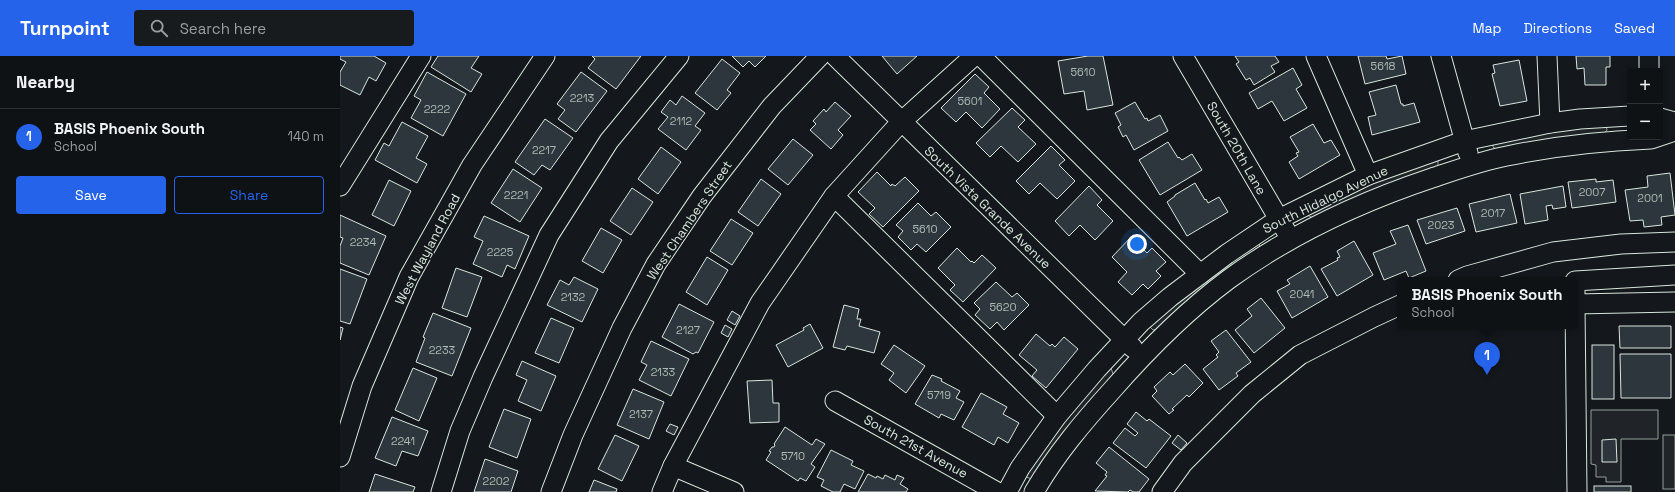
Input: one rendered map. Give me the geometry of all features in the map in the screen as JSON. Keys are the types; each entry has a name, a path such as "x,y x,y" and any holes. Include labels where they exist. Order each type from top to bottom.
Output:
{"street":[{"path":"340,186 421,56"},
{"name":"West Wayland Road","path":"340,457 362,386 409,277 472,165 545,56"},
{"path":"441,492 460,431 483,377 549,235 610,142 679,56"},
{"name":"West Chambers Street","path":"551,492 576,428 622,328 656,264 702,196 772,106 820,56"},
{"name":"South Vista Grande Avenue","path":"836,56 901,122 1141,357"},
{"path":"662,492 673,466 760,303 834,196 901,122 974,56"},
{"path":"981,56 1200,274"},
{"name":"South 20th Lane","path":"1183,56 1291,239"},
{"path":"1316,56 1368,174"},
{"path":"1441,56 1464,142 1472,165"},
{"path":"1547,56 1550,123"},
{"path":"1649,56 1649,68"},
{"name":"South Hidalgo Avenue","path":"1007,492 1020,468 1056,416 1124,339 1170,297 1227,254 1279,219 1368,174 1464,142 1550,123 1580,119 1627,116"},
{"path":"1663,119 1675,122"},
{"name":"South Hidalgo Avenue","path":"1663,134 1675,131"},
{"name":"South Hidalgo Avenue","path":"1034,492 1062,449 1141,357 1182,317 1230,279 1291,239 1332,217 1380,196 1472,165 1506,156 1562,147 1627,139"},
{"path":"834,196 1056,416"},
{"path":"1465,277 1553,252 1621,244 1675,242"},
{"path":"1577,281 1675,275"},
{"path":"1577,304 1675,302"},
{"path":"1162,492 1183,463 1252,394 1300,355 1397,306"},
{"path":"1575,329 1577,492"},
{"name":"South 21st Avenue","path":"835,401 997,492"},
{"path":"673,466 734,492"}],"shaded area":[{"path":"1606,125 1607,130 1604,134 1496,149 1493,147 1493,144 1515,136"},
{"path":"1438,159 1438,166 1366,193 1313,218 1307,215 1394,171"},
{"path":"1259,243 1260,247 1157,329 1153,330 1149,326 1205,275"},
{"path":"1109,368 1111,368 1113,374 1069,427 1032,479 1026,477 1025,476 1047,440"},
{"path":"1591,410 1658,410 1658,439 1621,439 1621,482 1606,482 1606,477 1596,477 1596,465 1591,464"},
{"path":"1663,435 1675,435 1675,489 1663,489"}],"building":[{"path":"340,56 374,56 386,63 376,81 369,77 360,95 340,85 340,72 346,62 340,59"},
{"path":"438,56 479,56 471,68 482,74 471,92 431,67"},
{"path":"592,56 641,56 616,89 588,68 595,59"},
{"path":"732,56 766,56 755,67 749,61 743,67"},
{"path":"882,56 917,56 897,74"},
{"path":"1088,56 1103,56 1113,105 1087,110 1084,91 1064,94 1058,61"},
{"path":"1235,56 1275,56 1279,62 1271,66 1275,72 1254,85 1250,78 1246,80 1236,64 1239,62"},
{"path":"1358,56 1386,56 1387,59 1402,56 1406,74 1365,84"},
{"path":"1576,56 1610,56 1610,67 1606,67 1606,85 1585,85 1584,68 1577,69"},
{"path":"722,59 740,73 727,90 731,93 717,110 695,93"},
{"path":"1519,60 1527,101 1500,106 1492,74 1495,73 1493,65"},
{"path":"1293,68 1302,85 1296,89 1307,108 1284,121 1272,101 1258,109 1249,93"},
{"path":"427,72 466,94 443,136 411,118 421,100 414,96"},
{"path":"581,72 607,91 576,132 558,119 565,110 557,104"},
{"path":"975,74 989,87 984,93 1000,109 982,128 966,112 956,122 941,108"},
{"path":"1396,85 1401,104 1403,104 1403,106 1414,103 1420,122 1372,135 1368,117 1376,115 1369,92"},
{"path":"682,96 705,113 695,126 701,130 686,150 658,129 668,117 661,112 670,100 676,105"},
{"path":"835,102 851,116 838,130 843,135 831,149 810,130 816,124 813,121 824,109 826,112"},
{"path":"1135,102 1145,119 1147,118 1148,121 1160,115 1168,131 1134,150 1126,135 1123,137 1118,127 1121,125 1115,113"},
{"path":"1012,108 1025,120 1018,127 1036,144 1018,162 1001,146 990,157 976,143"},
{"path":"545,119 573,138 550,170 542,165 534,175 515,162"},
{"path":"402,122 428,136 416,158 427,164 417,183 375,160 384,143 389,146"},
{"path":"1313,124 1324,143 1331,140 1340,155 1299,179 1289,162 1298,156 1296,153 1299,152 1290,137"},
{"path":"793,139 813,155 788,185 768,169"},
{"path":"1168,142 1178,158 1179,157 1182,160 1192,154 1202,170 1160,195 1139,160"},
{"path":"1051,146 1065,160 1059,165 1075,181 1057,199 1040,183 1029,194 1016,181"},
{"path":"661,147 681,162 658,194 638,179"},
{"path":"513,169 542,188 520,222 491,203"},
{"path":"877,172 891,186 892,184 895,186 905,177 919,191 883,227 869,214 875,208 858,192"},
{"path":"1670,173 1675,215 1661,217 1662,225 1644,227 1643,220 1630,221 1625,190 1648,187 1647,176"},
{"path":"761,179 781,194 758,226 738,212"},
{"path":"1596,179 1596,182 1613,180 1616,202 1572,208 1568,182"},
{"path":"389,180 411,191 394,226 372,215"},
{"path":"1195,183 1208,203 1219,197 1228,212 1187,236 1167,202 1175,195"},
{"path":"1089,186 1102,200 1097,205 1113,221 1095,240 1080,225 1069,236 1055,221"},
{"path":"1563,186 1566,207 1553,209 1552,205 1546,206 1548,220 1525,224 1520,194"},
{"path":"632,188 653,202 631,235 610,221"},
{"path":"1510,194 1517,223 1476,232 1469,204"},
{"path":"918,203 931,216 936,212 951,227 926,252 917,244 911,250 898,237 903,231 896,225"},
{"path":"1457,208 1465,231 1426,244 1417,220"},
{"path":"340,215 386,236 369,275 340,263 340,246 343,238 340,237"},
{"path":"484,216 529,236 515,269 507,265 502,277 473,264 483,241 474,237"},
{"path":"731,219 753,233 732,265 710,251"},
{"path":"1408,225 1426,271 1409,277 1406,271 1384,280 1373,253 1396,244 1390,231"},
{"path":"601,228 622,240 603,273 582,261"},
{"path":"1131,237 1147,253 1152,248 1166,262 1156,271 1161,276 1148,289 1143,284 1132,295 1118,282 1127,272 1112,257"},
{"path":"1354,241 1373,275 1337,296 1321,269 1338,260 1337,258 1340,257 1337,251"},
{"path":"957,248 971,262 972,261 974,263 982,255 996,268 963,302 950,290 955,285 938,268"},
{"path":"707,257 728,270 707,305 686,292"},
{"path":"1310,266 1328,297 1292,318 1277,291 1290,284 1287,280"},
{"path":"456,268 482,277 467,317 442,308"},
{"path":"340,269 367,279 350,324 340,321"},
{"path":"574,277 598,289 582,322 547,305 560,280 569,285"},
{"path":"996,282 1012,297 1017,293 1029,305 1004,330 997,322 990,329 975,315 980,309 974,303"},
{"path":"1261,298 1285,328 1254,353 1235,330 1252,316 1247,309"},
{"path":"679,304 714,322 698,353 696,352 693,354 662,337"},
{"path":"844,305 859,309 857,319 861,319 859,326 880,332 874,353 847,346 845,350 833,347"},
{"path":"732,311 740,316 735,325 727,320"},
{"path":"433,313 471,328 452,376 416,362 425,338 423,337"},
{"path":"551,318 574,328 559,363 535,353"},
{"path":"810,324 823,348 788,367 776,345 804,330 803,328"},
{"path":"725,325 732,329 728,337 721,333"},
{"path":"1619,326 1671,326 1671,348 1620,348"},
{"path":"340,327 343,328 340,340"},
{"path":"1226,330 1251,362 1236,373 1238,376 1219,390 1203,369 1218,357 1216,355 1219,352 1211,341"},
{"path":"1036,334 1050,346 1052,344 1055,347 1064,337 1078,349 1046,388 1032,376 1037,370 1019,355"},
{"path":"651,341 689,359 671,396 639,380 647,365 641,362"},
{"path":"894,345 925,366 906,393 889,380 894,373 881,364"},
{"path":"1592,345 1614,345 1614,399 1592,399"},
{"path":"1620,354 1671,354 1671,398 1621,398"},
{"path":"522,361 556,376 541,411 518,401 527,380 516,375"},
{"path":"1185,364 1203,383 1189,397 1187,395 1172,409 1174,410 1169,414 1152,396 1157,391 1154,387 1170,372 1173,375"},
{"path":"413,368 437,378 419,421 395,410"},
{"path":"932,375 942,379 941,381 960,391 956,398 964,402 954,420 941,414 939,418 915,404"},
{"path":"772,380 773,403 779,403 779,422 750,423 747,381"},
{"path":"633,389 664,402 649,439 617,425"},
{"path":"981,393 1007,407 1003,414 1019,423 1008,443 998,437 994,445 962,427"},
{"path":"504,409 531,419 517,458 489,447"},
{"path":"1136,412 1147,421 1149,419 1171,436 1146,468 1113,443 1125,428 1135,436 1138,433 1127,424"},
{"path":"392,417 428,431 418,456 402,451 396,466 375,458"},
{"path":"670,424 678,427 674,435 666,431"},
{"path":"785,427 812,445 816,439 825,444 811,464 815,467 806,481 800,478 798,481 766,460 771,452 769,451 772,447 774,447 774,444"},
{"path":"615,435 639,446 622,481 598,469"},
{"path":"1178,435 1187,443 1181,450 1172,443"},
{"path":"1616,439 1617,462 1602,462 1602,440"},
{"path":"1109,447 1149,479 1139,492 1133,492 1130,490 1128,492 1095,491 1107,476 1105,475 1107,472 1096,463"},
{"path":"831,450 853,461 851,465 864,471 855,489 844,484 840,492 833,492 821,486 824,480 817,477"},
{"path":"485,459 518,471 511,492 474,492"},
{"path":"375,474 415,487 413,492 369,492"},
{"path":"868,474 876,478 877,476 883,479 885,475 895,480 897,475 904,478 900,484 908,489 906,492 858,492"},
{"path":"594,480 617,489 616,492 589,492"},
{"path":"1594,486 1631,486 1631,492 1594,492"}],"place":[{"name":"BASIS Phoenix South","path":"1487,375"}]}
